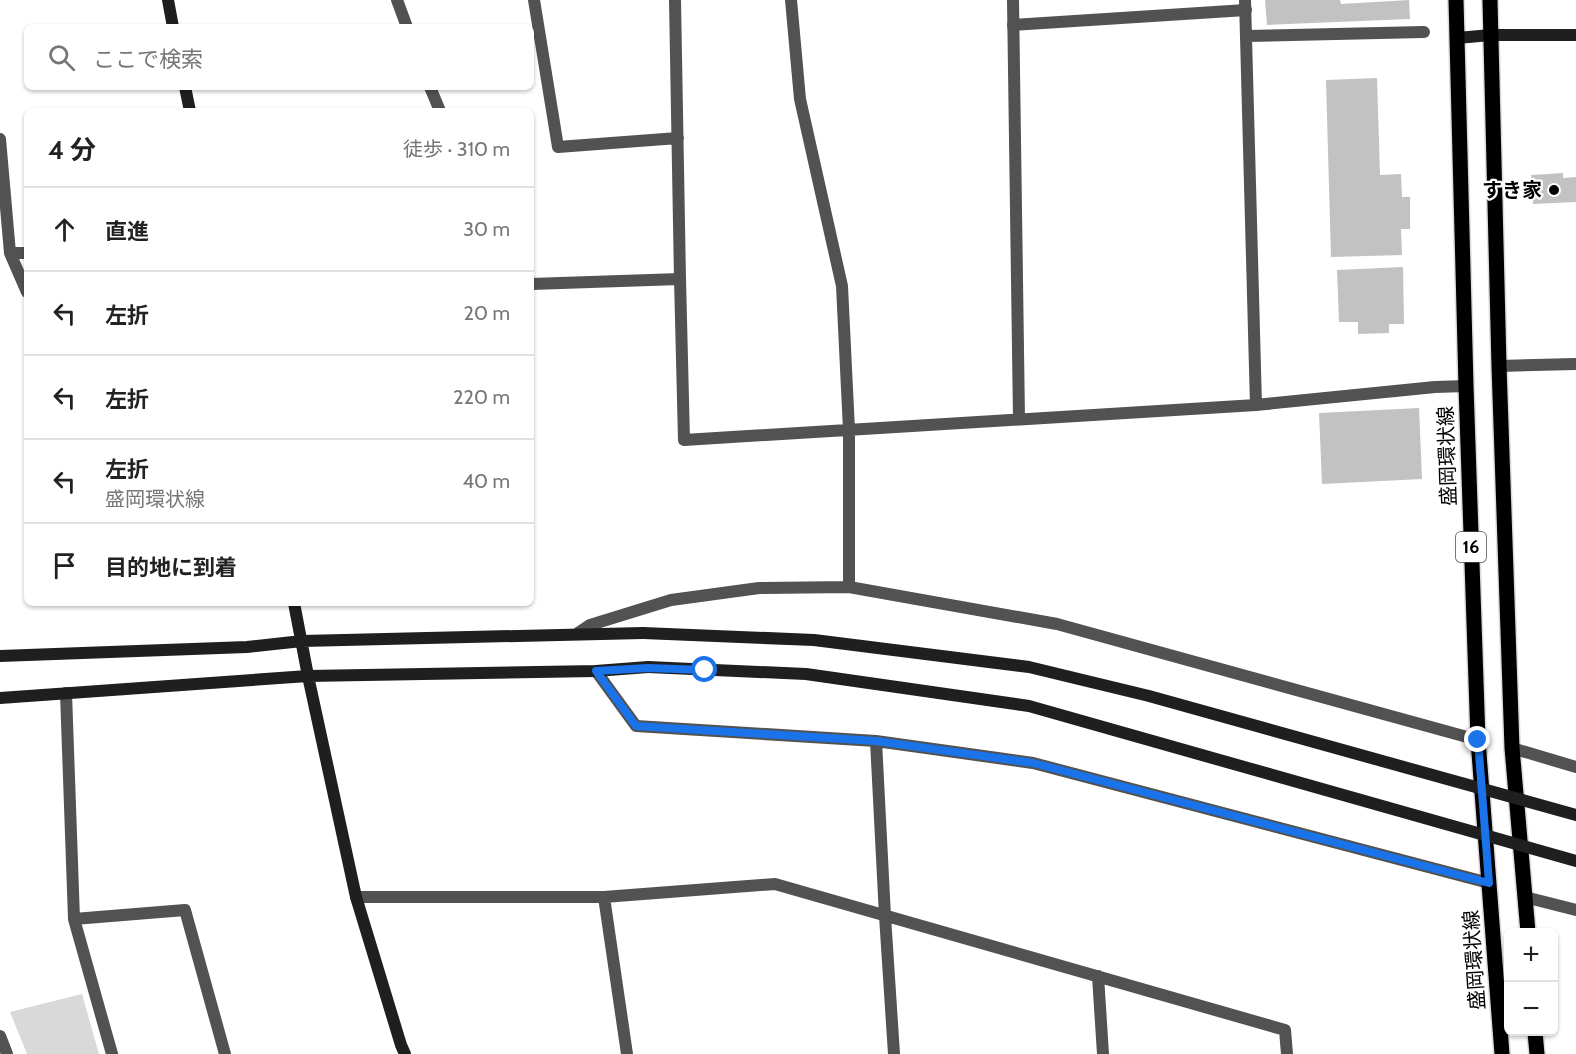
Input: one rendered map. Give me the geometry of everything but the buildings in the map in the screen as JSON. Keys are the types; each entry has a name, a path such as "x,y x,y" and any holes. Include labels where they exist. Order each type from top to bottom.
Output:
{"main road":[{"name":"盛岡環状線","path":"1456,0 1478,740 1502,1054"},
{"name":"16","path":"1490,0 1512,748 1528,928"},
{"path":"1535,1036 1537,1054"}],"street":[{"path":"168,0 172,24"},
{"path":"396,0 406,24"},
{"path":"534,0 558,147 678,138"},
{"path":"675,0 684,440 1256,405 1466,386"},
{"path":"791,0 800,99 842,286 849,430 849,587"},
{"path":"1013,0 1019,419"},
{"path":"1013,25 1245,5 1256,405"},
{"path":"1247,36 1424,32"},
{"path":"1457,38 1491,35 1576,35"},
{"path":"186,90 190,108"},
{"path":"431,90 439,108"},
{"path":"0,140 10,253 24,285"},
{"path":"10,253 24,253"},
{"path":"534,284 680,279"},
{"path":"1499,366 1576,364"},
{"path":"578,633 590,625 670,600 759,588 849,587 1057,624 1478,740"},
{"path":"295,606 356,897 405,1054"},
{"path":"0,656 247,647 302,641 578,633 643,633 814,640 1029,667 1149,696 1576,815"},
{"path":"0,698 308,676 648,668 806,674 1029,706 1576,861"},
{"path":"596,671 636,726 876,741 1033,763 1489,883"},
{"path":"66,693 74,919 112,1054"},
{"path":"876,741 894,1054"},
{"path":"1512,748 1576,767"},
{"path":"356,897 604,897 775,884 1286,1030 1287,1054"},
{"path":"604,897 627,1054"},
{"path":"1525,897 1576,910"},
{"path":"74,919 186,910 225,1054"},
{"path":"1098,976 1103,1054"},
{"path":"0,1036 8,1054"}],"shaded area":[{"path":"82,994 99,1054 27,1054 10,1012"}],"place":[{"name":"すき家","path":"1554,190"}],"route":[{"path":"705,670 648,668 596,671 636,726 876,741 1033,763 1489,883 1478,740"}]}
